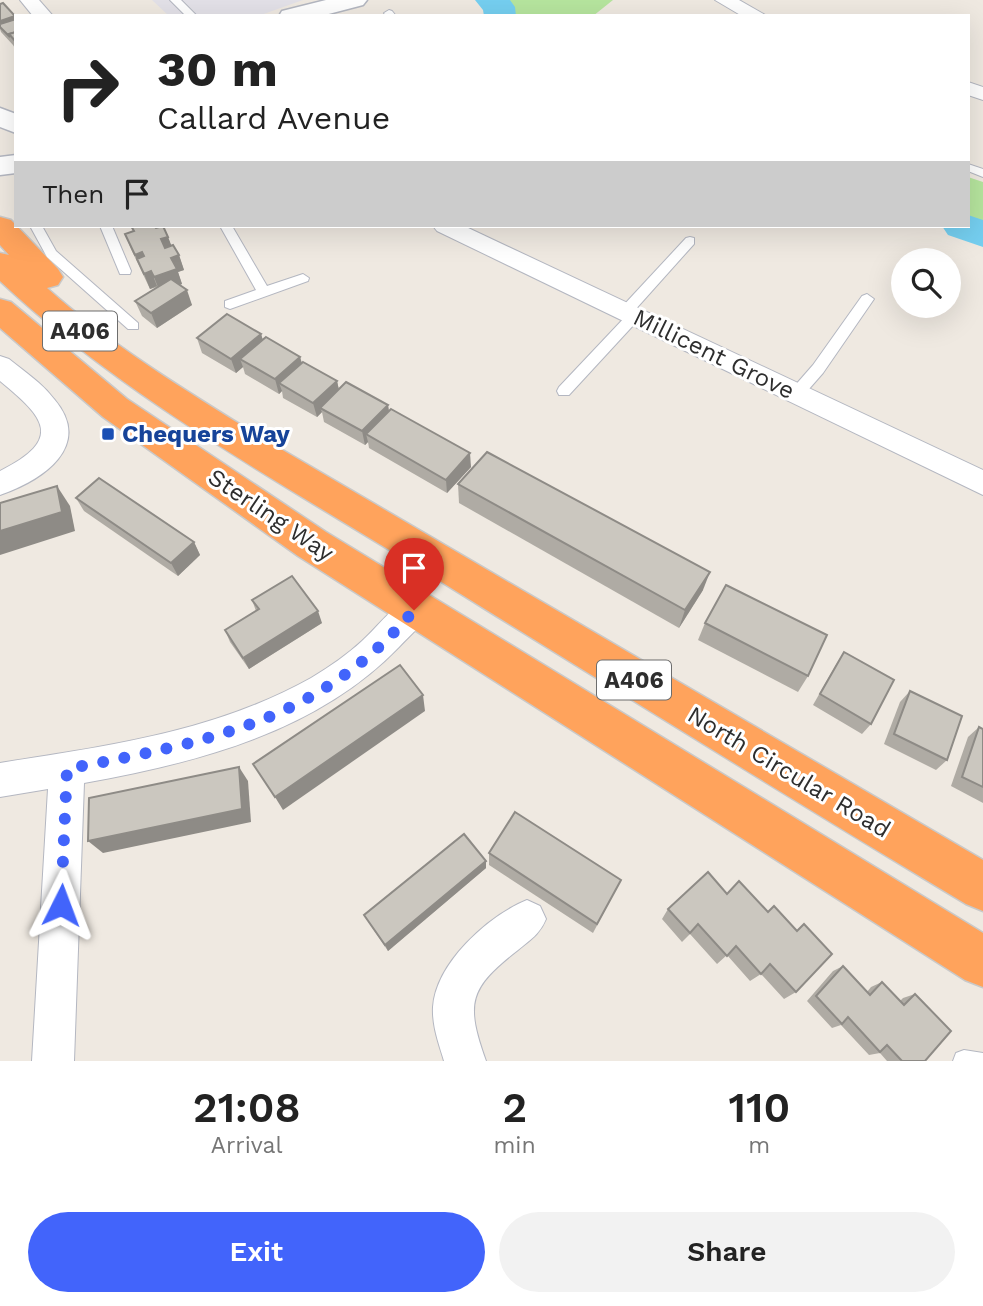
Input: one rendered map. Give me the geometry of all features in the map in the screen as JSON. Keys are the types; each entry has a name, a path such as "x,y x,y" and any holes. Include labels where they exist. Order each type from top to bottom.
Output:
{"highway":[{"name":"A406","path":"0,227 47,276 105,328 164,395"},
{"name":"A406","path":"0,263 50,308 164,395"},
{"name":"Sterling Way","path":"0,310 115,408 312,544 414,610"},
{"name":"North Circular Road","path":"164,395 699,719 983,887"},
{"name":"A406","path":"414,610 983,962"}],"street":[{"path":"29,0 42,14"},
{"path":"299,14 355,0"},
{"path":"724,0 752,14"},
{"name":"Millicent Grove","path":"449,228 983,483"},
{"path":"0,366 46,407 57,421 57,438 46,454 11,480 0,483"},
{"path":"0,780 170,750 269,719 326,686 382,645 414,610"},
{"path":"53,1061 67,769"},
{"path":"465,1061 453,1023 453,999 460,979 471,966 527,919"}],"lane":[{"path":"175,0 190,14"},
{"path":"37,228 51,254 133,327"},
{"path":"108,228 125,271"},
{"path":"227,228 264,293"},
{"path":"564,391 690,242"},
{"path":"230,304 303,278"},
{"path":"797,393 866,299"},
{"path":"964,1061 975,1061"}],"shaded area":[{"path":"152,0 303,0 264,14 167,14"}],"green space":[{"path":"498,0 613,0 596,14 504,14"},
{"path":"970,178 983,182 983,228 970,223"}],"building":[{"path":"3,3 14,16 0,21 0,4"},
{"path":"14,20 14,33 9,34 10,37 0,24"},
{"path":"132,228 164,228 168,237 161,239 165,248 173,245 179,255 171,258 177,269 154,277 151,271 144,274 137,259 144,256 142,252 135,255 125,234 134,231"},
{"path":"171,279 187,290 151,313 135,301"},
{"path":"227,314 261,334 231,359 197,338"},
{"path":"266,337 300,357 275,379 240,359"},
{"path":"303,362 337,381 313,403 279,383"},
{"path":"346,382 388,405 362,431 320,408"},
{"path":"391,409 470,453 446,480 366,434"},
{"path":"487,452 710,572 685,610 458,484"},
{"path":"99,478 194,542 171,563 76,498"},
{"path":"57,486 62,512 0,531 0,503"},
{"path":"292,576 318,611 243,658 225,630 259,609 252,600"},
{"path":"726,585 827,635 808,676 705,623"},
{"path":"844,652 894,680 871,724 820,694"},
{"path":"400,665 423,695 275,797 253,764"},
{"path":"910,691 962,716 947,760 894,734"},
{"path":"979,727 983,729 983,787 962,777"},
{"path":"239,767 242,809 88,841 89,798"},
{"path":"515,812 621,880 597,924 489,853"},
{"path":"464,834 486,861 385,945 364,915"},
{"path":"708,872 727,894 739,881 768,912 774,906 797,931 804,924 832,954 796,992 770,964 761,974 736,946 727,956 698,924 690,933 668,909"},
{"path":"843,966 870,995 882,982 904,1005 915,994 951,1031 925,1061 902,1061 887,1045 880,1052 848,1017 842,1024 816,996"}],"waterway":[{"path":"491,0 499,7 500,14"},
{"path":"967,228 983,234"}],"place":[{"name":"Chequers Way","path":"108,434"}],"route":[{"path":"61,905 67,769 170,750 269,719 326,686 382,645 414,610"}]}
